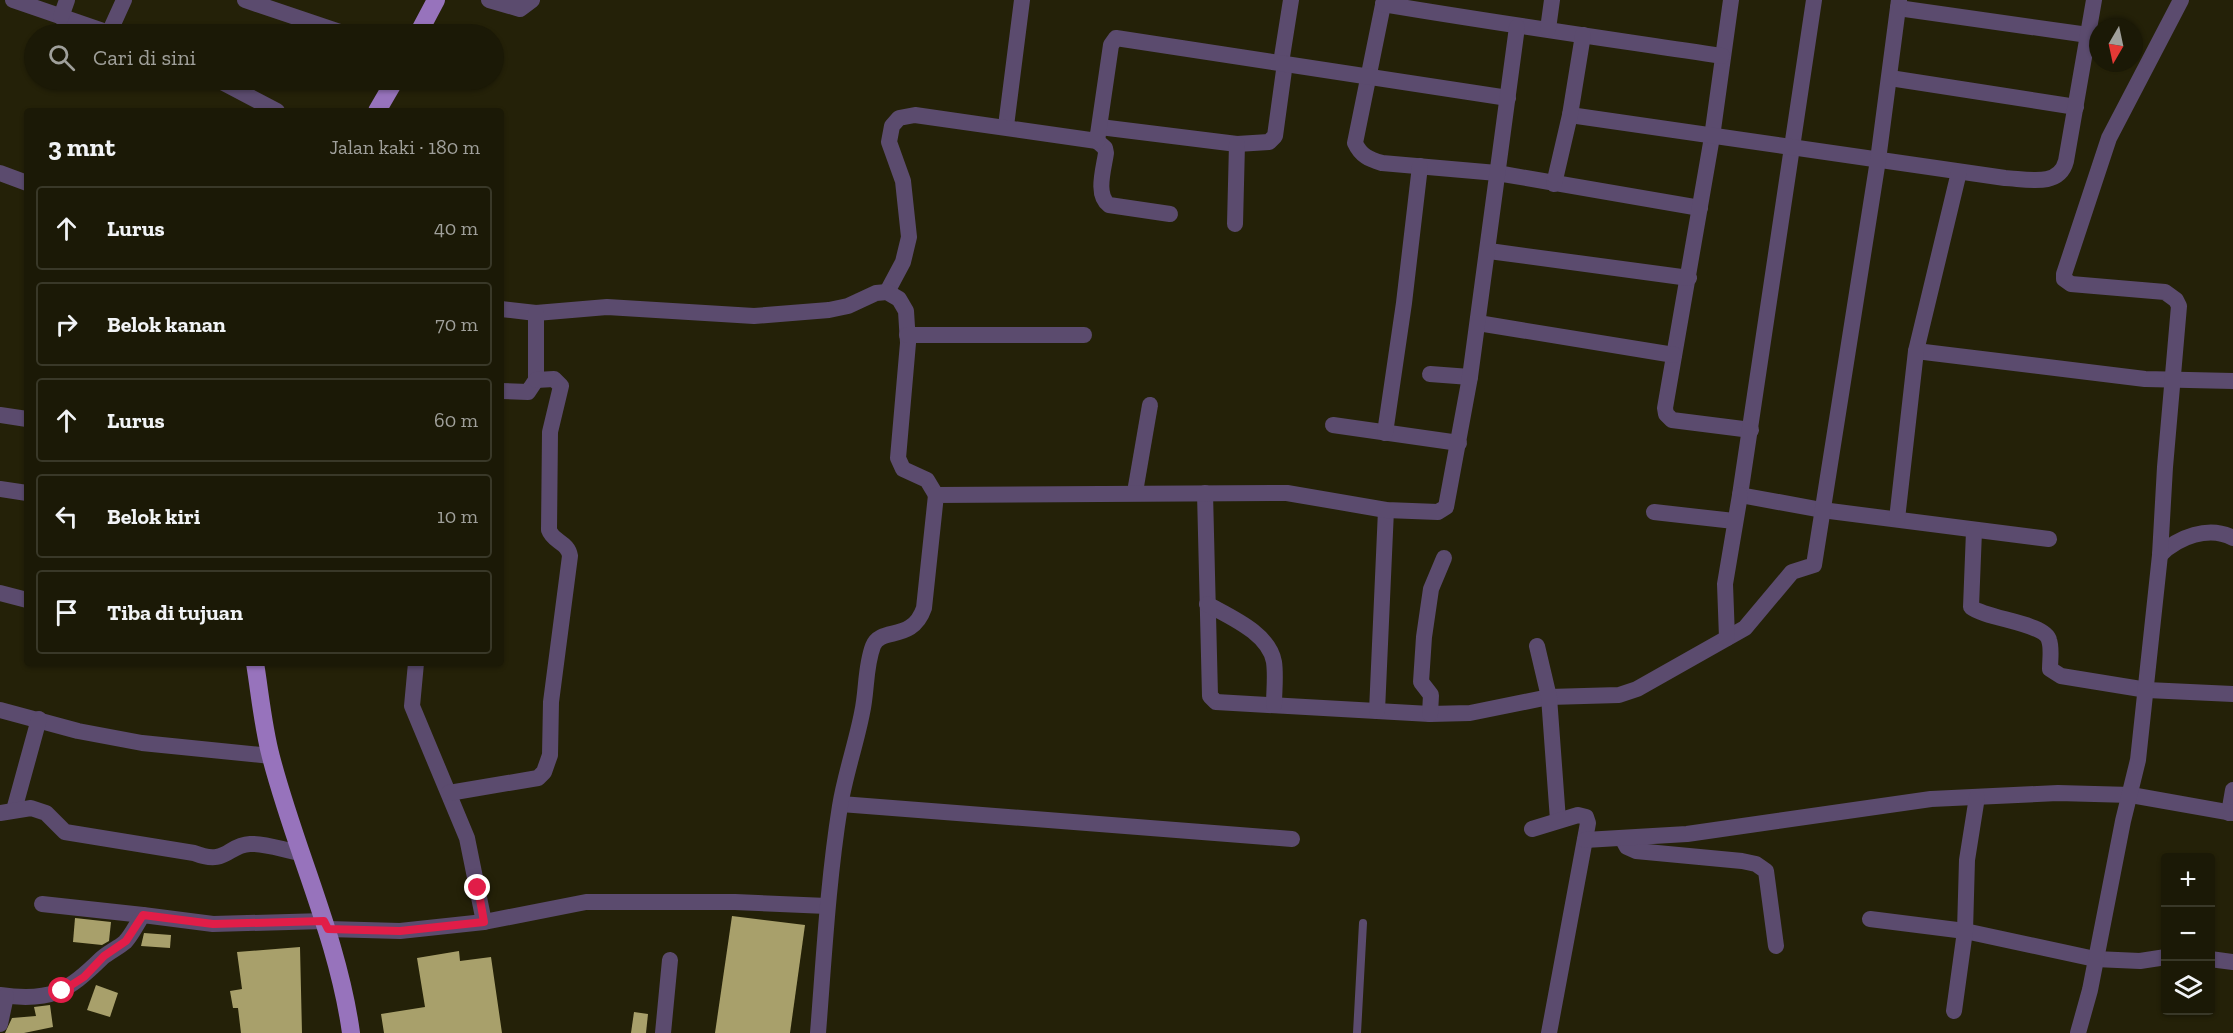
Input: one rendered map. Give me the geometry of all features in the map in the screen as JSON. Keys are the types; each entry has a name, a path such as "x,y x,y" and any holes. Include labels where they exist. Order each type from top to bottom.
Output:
{"main road":[{"path":"423,24 436,0"},
{"path":"379,108 389,90"},
{"path":"256,666 271,756 326,925 347,1005 351,1033"}],"street":[{"path":"13,0 81,24"},
{"path":"61,17 67,0"},
{"path":"114,24 124,0"},
{"path":"245,0 316,24"},
{"path":"489,0 520,9 531,0"},
{"path":"1006,126 1022,0"},
{"path":"887,292 903,262 909,237 903,181 889,142 892,126 899,118 915,115 1099,134 1237,144 1264,143 1273,140 1291,0"},
{"path":"1548,29 1552,0"},
{"path":"1731,0 1712,137 1665,408 1668,418 1695,424 1751,430"},
{"path":"1727,638 1725,584 1751,430 1814,0"},
{"path":"1570,115 1791,149 2005,178 2055,178 2064,168 2066,161 2094,0"},
{"path":"2078,1033 2090,990 2123,821 2132,795 2147,690 2160,555 2171,380 2179,306 2172,295 2165,292 2071,284 2064,277 2109,138 2181,0"},
{"path":"1700,208 1497,173 1382,163 1369,159 1359,152 1355,143 1358,119 1370,77 1383,2 1517,27 1548,29 1722,56"},
{"path":"1205,493 1210,696 1216,702 1430,714 1470,713 1549,697 1619,695 1637,689 1727,638 1755,618 1792,572 1814,565 1878,160 1899,4 2088,35"},
{"path":"936,495 1136,492 1287,494 1386,510 1437,513 1446,507 1460,442 1489,251 1517,27"},
{"path":"1554,184 1570,115 1583,35"},
{"path":"1170,214 1109,205 1104,201 1101,193 1106,153 1099,134 1111,45 1116,38 1508,98"},
{"path":"1890,78 2076,107"},
{"path":"237,90 272,108"},
{"path":"1235,224 1237,144"},
{"path":"1385,433 1404,303 1419,166"},
{"path":"1897,519 1916,351 1959,172"},
{"path":"0,173 24,182"},
{"path":"1489,251 1689,278"},
{"path":"504,309 536,312 607,306 754,316 848,306 876,293 887,292 899,299 906,311 907,335 898,458 903,469 927,480 936,495 924,608 920,621 911,629 883,636 874,642 863,712 841,804 827,906 818,1033"},
{"path":"504,391 528,392 536,380 536,312"},
{"path":"1478,323 1674,355"},
{"path":"907,335 1084,335"},
{"path":"1916,351 2171,380 2233,381"},
{"path":"1431,374 1470,377"},
{"path":"449,793 538,778 544,772 550,755 551,702 570,556 568,548 554,539 549,530 550,432 561,386 554,379 536,380"},
{"path":"1136,492 1150,405"},
{"path":"0,415 24,419"},
{"path":"1333,425 1460,442"},
{"path":"0,489 24,493"},
{"path":"1740,495 1822,510 1955,525 1974,531 2049,539"},
{"path":"1377,711 1386,510"},
{"path":"1654,512 1734,521"},
{"path":"1974,531 1971,607 1989,617 2042,631 2049,638 2050,669 2061,676 2147,690 2233,694"},
{"path":"2160,555 2171,545 2188,537 2224,533 2233,538"},
{"path":"1430,714 1431,696 1422,686 1421,678 1424,637 1431,589 1444,558"},
{"path":"0,593 24,599"},
{"path":"1207,604 1244,626 1269,649 1274,662 1274,705"},
{"path":"1537,646 1549,697 1558,820"},
{"path":"416,666 412,706 467,838 484,922"},
{"path":"0,710 78,731 142,743 271,756"},
{"path":"39,719 7,811 31,807 46,813 65,832 194,853 207,859 224,856 249,844 301,853"},
{"path":"1585,840 1688,834 1931,799 1977,796 2058,793 2132,795 2231,813 2233,790"},
{"path":"1954,1011 1965,931 1967,860 1977,796"},
{"path":"841,804 1292,839"},
{"path":"1532,829 1578,815 1586,817 1588,824 1549,1033"},
{"path":"1622,838 1627,847 1636,851 1756,864 1766,871 1776,946"},
{"path":"42,904 213,924 326,925 400,931 484,922 586,902 735,902 827,906"},
{"path":"0,1024 3,995 21,998 62,991 84,977 104,956 126,941 143,915"},
{"path":"1870,919 1965,931 2096,959 2140,962 2161,958"},
{"path":"663,1033 670,960"},
{"path":"2215,960 2233,962"}],"lane":[{"path":"1358,1033 1363,923"}],"building":[{"path":"732,916 805,925 790,1033 715,1033"},
{"path":"75,918 111,922 109,941 102,945 73,942"},
{"path":"144,933 171,935 170,948 141,946"},
{"path":"300,947 302,1033 241,1033 238,1008 233,1008 230,991 242,989 237,952"},
{"path":"459,951 460,961 491,957 502,1033 384,1033 381,1014 425,1007 417,958"},
{"path":"96,985 118,993 110,1017 87,1010"},
{"path":"50,1005 53,1027 24,1033 5,1033 12,1018 36,1016 34,1007"},
{"path":"634,1012 648,1014 646,1033 631,1033"}],"route":[{"path":"62,991 84,977 104,956 126,941 143,915 213,924 324,921 328,929 400,931 484,922 478,888"}]}
